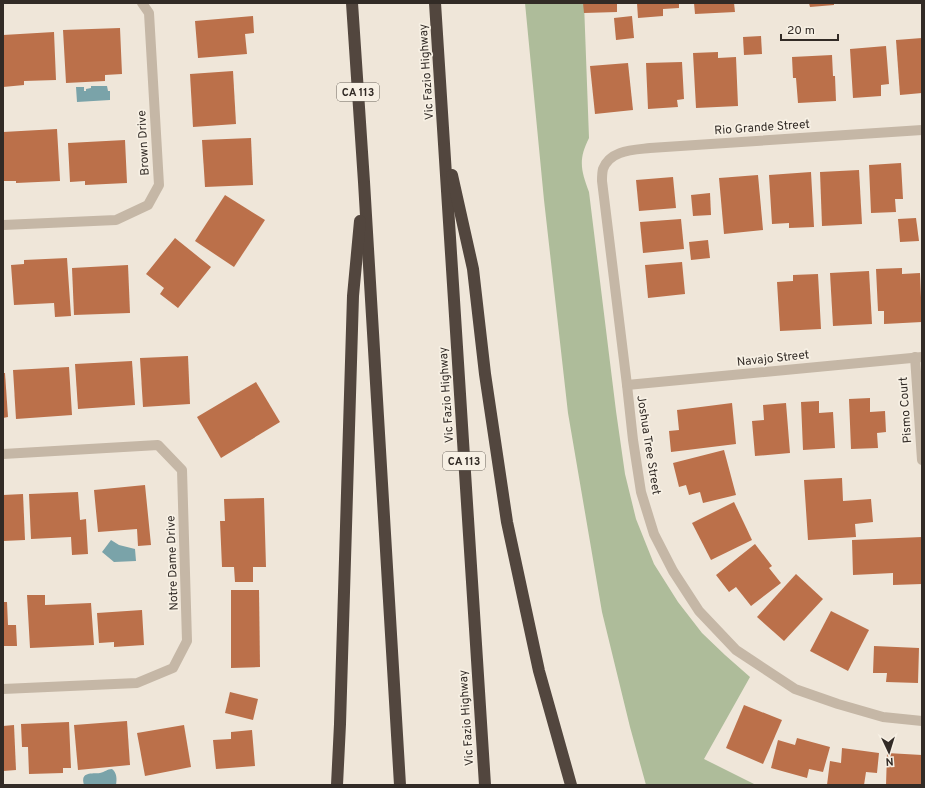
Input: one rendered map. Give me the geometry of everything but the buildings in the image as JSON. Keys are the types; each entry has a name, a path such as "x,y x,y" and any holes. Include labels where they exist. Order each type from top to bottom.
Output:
{"highway":[{"name":"CA 113","path":"352,3 400,785"},
{"name":"Vic Fazio Highway","path":"435,3 484,785"},
{"path":"444,136 472,268 485,374 507,522 539,671 571,785"},
{"path":"337,785 341,716 353,296 364,182"}],"street":[{"name":"Brown Drive","path":"3,225 116,220 148,205 159,185 149,13 142,3"},
{"name":"Rio Grande Street","path":"607,161 618,153 650,148 922,130"},
{"name":"Joshua Tree Street","path":"607,161 603,170 602,181 633,440 641,492 654,534 673,571 699,611 736,650 795,689 838,704 883,717 922,721"},
{"name":"Navajo Street","path":"627,385 918,357"},
{"name":"Pismo Court","path":"918,357 922,460"},
{"name":"Notre Dame Drive","path":"3,454 158,445 163,450 182,470 187,642 173,668 137,683 3,689"}],"green space":[{"path":"525,3 584,3 589,138 583,153 582,165 589,192 625,474 636,519 654,564 678,602 702,633 750,677 704,759 756,785 646,785 630,727 602,612 568,413 544,200"}],"water":[{"path":"91,86 107,86 108,91 110,91 110,100 77,102 76,87 84,87 84,91 86,91 86,89 91,88"},
{"path":"111,540 119,545 135,549 136,561 114,562 102,552"},
{"path":"112,769 116,776 116,785 84,785 83,781 85,775 100,773"}]}
